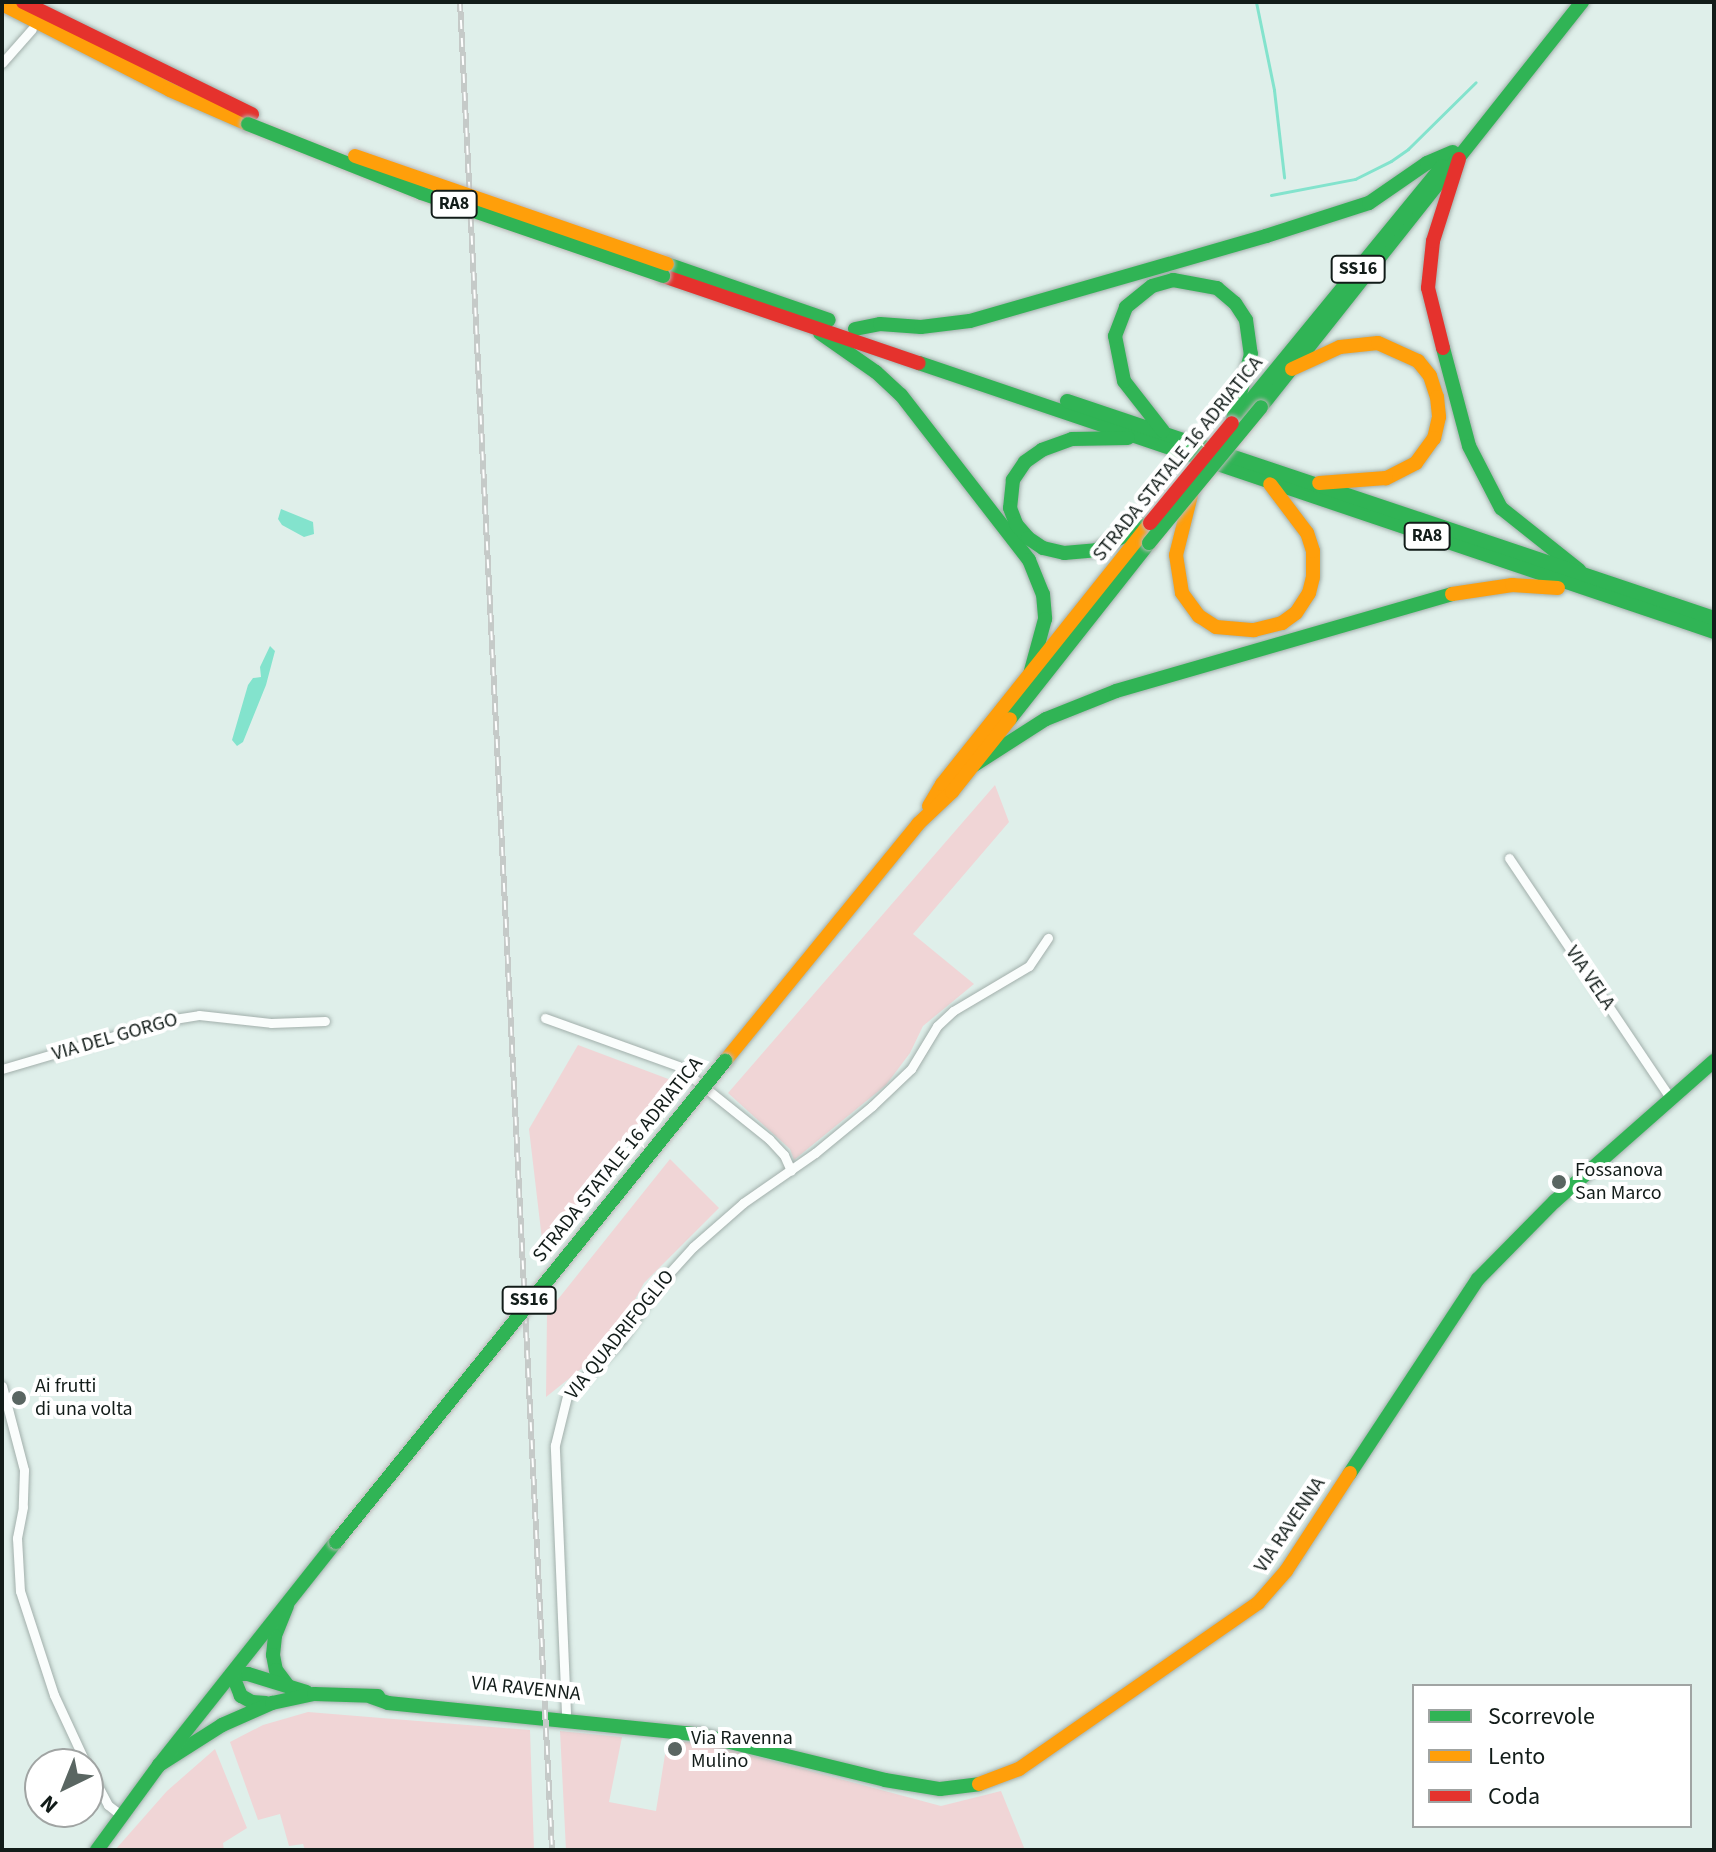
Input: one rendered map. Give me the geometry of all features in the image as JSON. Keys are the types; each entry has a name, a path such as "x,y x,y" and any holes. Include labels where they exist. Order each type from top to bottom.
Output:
{"main road":[{"name":"RA8","path":"23,2 250,119"},
{"name":"STRADA STATALE 16 ADRIATICA","path":"232,1674 918,824 974,765 1137,539 1192,491 1269,388 1582,2"},
{"name":"RA8","path":"2,4 170,90 809,325 1714,632"},
{"name":"STRADA STATALE 16 ADRIATICA","path":"918,824 942,784 1137,539 1232,423 1292,369 1456,156"},
{"path":"855,329 880,324 921,327 970,321 1369,203 1427,163 1456,156 1433,241 1428,288 1469,446 1478,469 1501,508 1583,574"},
{"name":"RA8","path":"665,270 855,329 1714,618"},
{"path":"1164,432 1130,391 1117,358 1115,336 1121,316 1143,292 1161,282 1184,279 1207,284 1226,294 1242,311 1250,332 1251,354 1232,423"},
{"path":"809,325 876,372 901,395 1029,560 1043,594 1045,619 1029,678"},
{"path":"1292,369 1340,347 1365,343 1390,346 1408,354 1425,368 1435,386 1439,408 1429,446 1407,469 1365,482 1311,484"},
{"path":"1137,539 1086,552 1064,553 1043,548 1028,538 1016,524 1010,508 1010,489 1025,462 1053,445 1093,437 1141,438"},
{"path":"1192,491 1176,555 1182,593 1199,616 1216,627 1254,630 1290,619 1309,593 1313,551 1302,524 1269,482"},
{"path":"974,765 1046,719 1080,703 1440,597 1512,585 1584,590"},
{"name":"VIA RAVENNA","path":"97,1850 159,1765 232,1674 248,1674 314,1694 371,1697 389,1694 632,1721 733,1741 885,1780 940,1789 982,1784 1035,1760 1245,1614 1272,1588 1478,1279 1555,1201 1714,1061"},
{"path":"289,1602 275,1636 273,1655 278,1674 292,1688"},
{"path":"232,1674 238,1693 247,1700 272,1703"},
{"name":"VIA RAVENNA","path":"159,1765 222,1725 272,1703 314,1694"},
{"name":"VIA RAVENNA","path":"371,1697 388,1703 676,1732"}],"street":[{"path":"2,63 32,29"},
{"name":"VIA VELA","path":"1509,858 1671,1099"},
{"name":"VIA QUADRIFOGLIO","path":"566,1713 555,1445 561,1409 576,1384 620,1341 647,1298 693,1247 743,1203 791,1171 895,1086 926,1048 937,1026 953,1011 1029,966 1048,938"},
{"name":"VIA DEL GORGO","path":"2,1069 184,1017 199,1015 271,1023 325,1021"},
{"path":"545,1018 678,1066 769,1139 784,1155 791,1171"},
{"path":"2,1386 24,1470 23,1507 17,1538 20,1591 54,1695 79,1748"},
{"path":"104,1798 121,1815"}],"shaded area":[{"path":"281,509 313,522 314,534 304,537 282,525 278,519"},
{"path":"270,646 275,651 266,685 243,742 237,746 232,740 248,685 253,678 261,677 260,667"},
{"path":"995,785 1009,822 913,934 974,984 923,1026 910,1053 886,1085 794,1160 790,1149 728,1093"},
{"path":"578,1045 679,1083 543,1248 529,1129"},
{"path":"670,1159 719,1208 644,1283 618,1331 581,1369 546,1397 547,1313"},
{"path":"308,1712 530,1730 534,1850 305,1850 303,1844 289,1846 280,1814 258,1820 230,1742 263,1725"},
{"path":"560,1731 622,1737 609,1802 656,1811 667,1742 702,1742 941,1806 1001,1791 1025,1850 566,1850"},
{"path":"215,1749 247,1828 223,1843 224,1850 115,1850 167,1791"}],"waterway":[{"path":"1256,2 1274,90 1284,177"},
{"path":"1271,195 1355,179 1391,161 1408,149 1476,82"}],"railway":[{"path":"460,2 552,1850"}],"traffic: fast":[{"path":"1261,407 1582,2"},
{"path":"248,124 421,193 663,276"},
{"path":"855,329 880,324 921,327 970,321 1266,236 1369,203 1427,163 1453,152"},
{"path":"1232,423 1442,166"},
{"path":"667,264 829,320"},
{"path":"1163,431 1124,381 1115,336 1126,307 1152,286 1173,280 1217,288 1235,303 1246,320 1251,354 1232,423"},
{"path":"820,333 876,372 901,395 1029,560 1043,594 1045,619 1029,678"},
{"path":"1443,348 1469,446 1501,508 1579,570"},
{"path":"919,363 1714,632"},
{"path":"1067,401 1714,618"},
{"path":"1149,543 1261,407"},
{"path":"1128,438 1072,439 1042,450 1025,462 1013,480 1010,508 1016,524 1028,538 1043,548 1064,553 1096,550 1150,523"},
{"path":"1010,719 1149,543"},
{"path":"974,765 1046,719 1116,691 1452,594"},
{"path":"336,1542 725,1061"},
{"path":"1350,1473 1478,1279 1555,1201 1714,1061"},
{"path":"97,1850 159,1765 336,1542"},
{"path":"287,1606 275,1636 273,1655 276,1670 288,1686"},
{"path":"266,1703 252,1702 241,1696 232,1674 248,1674 306,1692"},
{"path":"159,1765 222,1725 272,1703 314,1694 378,1696"},
{"path":"371,1697 388,1703 701,1735 885,1780 940,1789 979,1784"}],"traffic: slow":[{"path":"2,4 170,90 248,124"},
{"path":"355,156 667,264"},
{"path":"1292,369 1340,347 1378,343 1418,361 1430,376 1437,397 1439,417 1434,438 1416,463 1386,478 1319,483"},
{"path":"1192,491 1176,555 1182,593 1199,616 1216,627 1254,630 1282,623 1296,613 1309,593 1313,577 1313,551 1307,533 1270,484"},
{"path":"929,806 942,784 1150,523"},
{"path":"1452,594 1512,585 1558,588"},
{"path":"725,1061 918,824 952,792 1010,719"},
{"path":"979,1784 1019,1769 1258,1603 1286,1571 1350,1473"}],"traffic: jam":[{"path":"23,2 252,114"},
{"path":"1443,348 1428,288 1433,241 1459,159"},
{"path":"663,276 919,363"},
{"path":"1150,523 1232,423"}],"place":[{"name":"Fossanova San Marco","path":"1559,1182"},
{"name":"Ai frutti di una volta","path":"19,1398"},
{"name":"Via Ravenna Mulino","path":"675,1749"}]}
